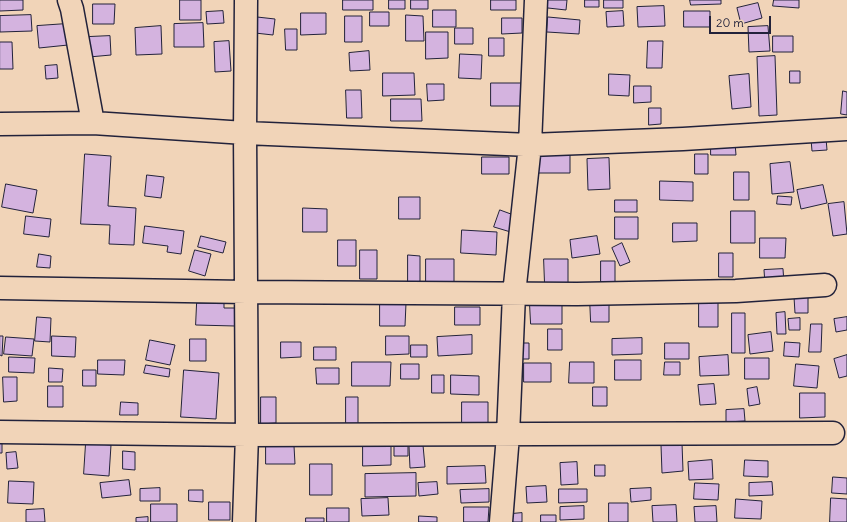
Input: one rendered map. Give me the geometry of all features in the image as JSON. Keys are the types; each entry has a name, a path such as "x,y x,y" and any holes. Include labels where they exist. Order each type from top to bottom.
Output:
{"street":[{"path":"69,0 72,9 93,123"},
{"path":"244,522 247,435 245,133 246,0"},
{"path":"501,522 508,435 514,294 530,145 536,0"},
{"path":"0,124 93,123 245,133 530,145 683,139 847,129"},
{"path":"0,288 246,292 577,294 736,291 825,285"},
{"path":"0,432 247,435 833,433"}],"building":[{"path":"0,0 23,0 23,10 0,11"},
{"path":"180,0 201,0 201,20 180,20"},
{"path":"343,0 373,0 373,10 343,10"},
{"path":"389,0 405,0 405,9 389,9"},
{"path":"411,0 428,0 428,9 411,9"},
{"path":"491,0 516,0 516,10 491,10"},
{"path":"540,0 567,0 566,10 539,7"},
{"path":"585,0 599,0 599,7 585,7"},
{"path":"604,0 623,0 623,8 604,8"},
{"path":"690,0 721,0 721,4 691,5"},
{"path":"774,0 799,0 799,8 773,6"},
{"path":"758,3 762,18 741,24 737,8"},
{"path":"93,4 115,4 114,24 93,24"},
{"path":"664,6 665,26 638,27 637,7"},
{"path":"433,10 456,10 456,27 433,27"},
{"path":"223,11 224,23 207,24 206,12"},
{"path":"623,11 624,26 607,27 606,12"},
{"path":"684,11 710,11 710,27 684,27"},
{"path":"370,12 389,12 389,26 370,26"},
{"path":"301,13 326,13 326,34 301,35"},
{"path":"31,15 32,31 0,32 0,16"},
{"path":"406,15 423,16 424,41 406,41"},
{"path":"345,16 362,16 362,42 345,42"},
{"path":"257,17 275,19 273,35 255,33"},
{"path":"548,17 580,20 579,34 547,32"},
{"path":"502,18 522,18 522,33 502,34"},
{"path":"203,23 204,47 174,47 174,24"},
{"path":"66,24 68,45 39,48 37,26"},
{"path":"161,26 162,54 136,55 135,28"},
{"path":"768,26 770,51 749,52 748,27"},
{"path":"455,28 473,28 473,44 455,44"},
{"path":"285,29 297,29 297,50 286,50"},
{"path":"426,32 448,32 448,58 426,59"},
{"path":"110,36 111,55 89,57 88,37"},
{"path":"773,36 793,36 793,52 773,52"},
{"path":"489,38 504,38 504,56 489,56"},
{"path":"229,41 231,71 215,72 214,42"},
{"path":"648,41 663,41 662,68 647,68"},
{"path":"0,42 12,42 13,69 0,69"},
{"path":"369,51 370,70 350,71 349,53"},
{"path":"460,54 482,55 481,79 459,78"},
{"path":"775,56 777,115 759,116 757,57"},
{"path":"57,65 58,78 46,79 45,66"},
{"path":"790,71 800,71 800,83 790,83"},
{"path":"383,73 414,73 415,95 383,96"},
{"path":"609,74 630,75 629,96 609,95"},
{"path":"749,74 751,107 732,109 729,76"},
{"path":"491,83 523,83 523,106 491,106"},
{"path":"427,84 444,84 444,100 428,101"},
{"path":"634,86 651,86 651,102 634,103"},
{"path":"346,90 361,90 362,118 347,118"},
{"path":"843,91 847,92 847,115 841,114"},
{"path":"391,99 421,99 422,121 391,121"},
{"path":"649,108 661,108 661,124 649,125"},
{"path":"826,138 827,150 812,151 811,139"},
{"path":"711,143 735,143 736,155 711,155"},
{"path":"534,152 570,153 570,173 534,173"},
{"path":"85,154 111,156 108,206 136,208 134,245 109,244 110,225 81,224"},
{"path":"695,154 708,154 708,174 695,174"},
{"path":"482,157 509,157 509,174 482,174"},
{"path":"609,158 610,189 588,190 587,159"},
{"path":"790,162 794,192 772,194 770,164"},
{"path":"734,172 749,172 749,200 734,200"},
{"path":"147,175 164,177 161,198 145,196"},
{"path":"660,181 693,182 693,201 660,200"},
{"path":"6,184 37,190 33,213 2,207"},
{"path":"823,185 827,203 801,209 797,190"},
{"path":"778,196 792,197 791,205 777,204"},
{"path":"399,197 420,197 420,219 399,219"},
{"path":"615,200 637,200 637,212 615,212"},
{"path":"844,202 847,234 833,236 828,204"},
{"path":"303,208 327,209 327,232 303,232"},
{"path":"500,210 519,217 514,233 494,227"},
{"path":"731,211 755,211 755,243 731,243"},
{"path":"26,216 51,219 49,237 24,234"},
{"path":"615,217 638,217 638,239 615,239"},
{"path":"673,223 697,223 697,241 673,242"},
{"path":"145,226 184,231 181,254 167,252 168,246 143,243"},
{"path":"462,230 497,232 496,255 461,253"},
{"path":"201,236 226,242 223,253 198,247"},
{"path":"597,236 600,254 572,258 570,240"},
{"path":"760,238 786,238 785,258 760,258"},
{"path":"338,240 356,240 356,266 338,266"},
{"path":"622,243 630,262 620,266 612,248"},
{"path":"195,250 211,254 205,276 189,271"},
{"path":"360,250 377,250 377,279 360,279"},
{"path":"719,253 733,253 733,277 719,277"},
{"path":"39,254 51,256 50,268 37,267"},
{"path":"408,255 420,256 420,283 408,284"},
{"path":"426,259 454,259 454,283 426,283"},
{"path":"544,259 568,259 568,285 545,285"},
{"path":"601,261 615,261 615,284 601,284"},
{"path":"783,269 784,283 765,284 764,270"},
{"path":"808,296 808,313 795,313 794,297"},
{"path":"590,299 609,299 609,322 591,322"},
{"path":"699,299 718,299 718,327 699,327"},
{"path":"197,303 224,303 224,308 235,308 235,326 196,325"},
{"path":"380,303 406,303 405,326 380,326"},
{"path":"530,305 562,305 562,324 531,324"},
{"path":"455,307 480,307 480,325 455,325"},
{"path":"785,312 786,334 777,334 776,313"},
{"path":"732,313 745,313 745,353 732,353"},
{"path":"37,317 51,318 50,342 35,341"},
{"path":"847,317 847,330 836,332 834,319"},
{"path":"800,318 800,330 789,330 788,319"},
{"path":"811,324 822,324 821,352 809,352"},
{"path":"548,329 562,329 562,350 548,350"},
{"path":"771,332 773,351 750,354 748,335"},
{"path":"472,335 472,354 438,356 437,337"},
{"path":"0,336 3,336 2,356 0,355"},
{"path":"52,336 76,337 75,357 52,356"},
{"path":"386,336 409,336 409,354 386,355"},
{"path":"6,337 34,339 32,356 4,354"},
{"path":"642,338 642,354 612,355 612,339"},
{"path":"190,339 206,339 206,361 190,361"},
{"path":"150,340 175,345 170,365 146,360"},
{"path":"281,342 301,342 301,357 281,358"},
{"path":"785,342 800,343 799,357 784,356"},
{"path":"519,343 529,343 529,359 519,359"},
{"path":"665,343 689,343 689,359 665,359"},
{"path":"411,345 427,345 427,357 411,357"},
{"path":"314,347 336,347 336,360 314,360"},
{"path":"728,355 729,375 700,376 699,357"},
{"path":"847,355 847,376 839,378 834,359"},
{"path":"9,357 35,358 34,373 9,372"},
{"path":"745,358 769,358 769,379 745,379"},
{"path":"98,360 125,360 124,375 98,374"},
{"path":"615,360 641,360 641,380 615,380"},
{"path":"352,362 391,362 390,386 352,386"},
{"path":"570,362 594,362 594,383 569,383"},
{"path":"665,362 680,362 680,375 664,375"},
{"path":"524,363 551,363 551,382 524,382"},
{"path":"401,364 419,364 419,379 401,379"},
{"path":"796,364 819,366 817,388 794,386"},
{"path":"146,365 170,369 169,377 144,373"},
{"path":"49,368 63,369 62,382 49,382"},
{"path":"316,368 339,368 339,384 317,384"},
{"path":"83,370 96,370 96,386 83,386"},
{"path":"184,370 219,373 216,419 181,417"},
{"path":"432,375 444,375 444,393 432,393"},
{"path":"451,375 479,376 479,395 451,394"},
{"path":"3,377 17,377 17,401 4,402"},
{"path":"714,384 716,404 700,405 698,385"},
{"path":"48,386 63,386 63,407 48,407"},
{"path":"593,387 607,387 607,406 593,406"},
{"path":"757,387 760,404 749,406 747,389"},
{"path":"800,393 825,393 825,417 800,418"},
{"path":"261,397 276,397 276,423 261,424"},
{"path":"346,397 358,397 358,424 346,424"},
{"path":"121,402 138,403 138,415 120,415"},
{"path":"462,402 488,402 488,424 462,424"},
{"path":"744,409 745,421 726,422 726,410"},
{"path":"0,440 2,440 2,453 0,453"},
{"path":"86,443 111,445 109,476 84,474"},
{"path":"408,443 408,456 394,456 394,444"},
{"path":"682,443 683,471 662,473 661,445"},
{"path":"363,444 391,444 391,465 363,466"},
{"path":"423,445 425,467 410,468 409,446"},
{"path":"266,446 294,446 295,464 266,464"},
{"path":"123,451 135,452 135,470 123,469"},
{"path":"16,452 18,468 7,469 6,453"},
{"path":"712,460 713,479 689,480 688,462"},
{"path":"745,460 768,461 768,477 744,476"},
{"path":"577,462 578,484 561,485 560,463"},
{"path":"310,464 332,464 332,495 310,495"},
{"path":"595,465 605,465 605,476 595,476"},
{"path":"485,466 486,483 447,484 447,467"},
{"path":"416,473 416,496 365,497 365,474"},
{"path":"833,477 847,478 847,494 832,493"},
{"path":"129,480 131,495 102,498 100,483"},
{"path":"9,481 34,482 33,504 8,503"},
{"path":"437,482 438,494 419,496 418,483"},
{"path":"772,482 773,495 749,496 749,483"},
{"path":"695,483 719,484 718,500 694,499"},
{"path":"546,486 547,502 527,503 526,487"},
{"path":"160,488 160,501 140,501 140,489"},
{"path":"651,488 651,500 631,502 630,489"},
{"path":"489,489 489,502 461,503 460,490"},
{"path":"559,489 587,489 587,502 559,503"},
{"path":"189,490 203,490 203,502 189,501"},
{"path":"388,498 389,515 362,516 361,499"},
{"path":"831,498 847,499 847,522 830,522"},
{"path":"736,499 762,501 761,519 735,518"},
{"path":"209,502 230,502 230,520 209,520"},
{"path":"609,503 628,503 628,522 609,522"},
{"path":"151,504 177,504 177,522 151,522"},
{"path":"676,505 677,522 653,522 652,506"},
{"path":"584,506 584,519 560,520 560,507"},
{"path":"716,506 717,522 695,522 694,507"},
{"path":"464,507 489,507 488,522 464,522"},
{"path":"327,508 349,508 349,522 327,522"},
{"path":"44,509 45,522 26,522 26,510"},
{"path":"522,513 522,522 512,522 511,514"},
{"path":"541,515 556,515 556,522 541,522"},
{"path":"419,516 437,517 437,522 419,522"},
{"path":"148,517 148,522 136,522 136,518"},
{"path":"306,518 324,518 324,522 306,522"}]}
